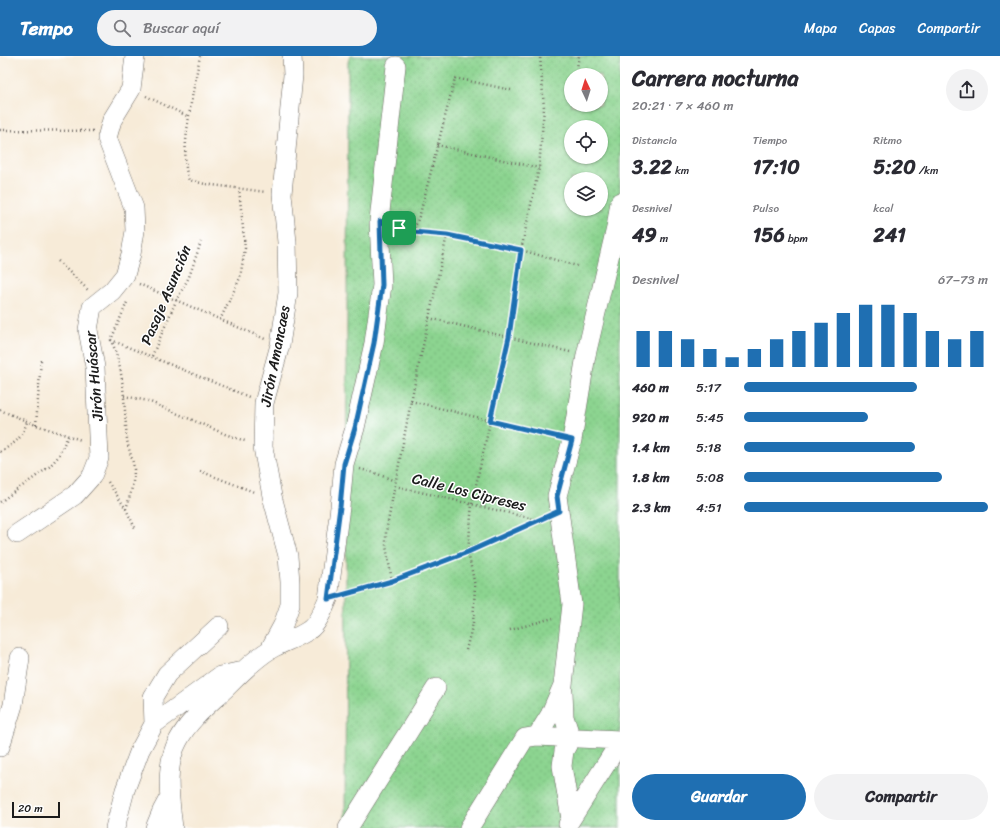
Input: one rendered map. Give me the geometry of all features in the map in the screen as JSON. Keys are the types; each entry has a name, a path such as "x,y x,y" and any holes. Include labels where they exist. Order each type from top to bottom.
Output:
{"street":[{"path":"92,307 112,291 126,275 135,231 134,208 107,138 112,120 131,89 135,56"},
{"name":"Jirón Amancaes","path":"270,649 283,625 290,605 288,556 272,496 263,447 264,403 280,345 288,293 287,242 282,194 293,75 292,56"},
{"path":"173,828 169,798 169,778 172,758 178,741 196,716 243,671 270,649 310,630 322,613 328,599 344,464 355,428 374,343 382,285 380,221 396,66"},
{"path":"568,824 562,766 564,751 571,738 564,717 563,685 572,604 557,496 572,440 586,355 608,265 620,202"},
{"name":"Jirón Huáscar","path":"92,307 88,330 95,367 99,452"},
{"path":"17,534 75,495 92,476 99,452"},
{"path":"154,724 153,697 167,674 219,626"},
{"path":"0,747 13,705 20,658"},
{"path":"115,828 125,790 140,750 154,724 220,676 243,671"},
{"path":"537,736 550,715 563,685"},
{"path":"348,828 436,688"},
{"path":"469,828 525,738 537,736 620,741 568,824"},
{"path":"155,828 169,798"}],"path":[{"path":"200,56 189,117 185,152 186,173 189,180 205,184 282,194"},
{"path":"466,650 473,623 475,586 468,552 472,503 509,337 521,250 540,168 544,108 540,56"},
{"path":"577,68 579,56"},
{"path":"413,232 420,214 455,78 511,90"},
{"path":"131,89 189,117"},
{"path":"0,130 109,131"},
{"path":"438,145 540,168"},
{"path":"220,320 240,278 245,248 239,189"},
{"path":"380,221 413,232 447,235 521,250 577,266"},
{"path":"392,581 386,546 386,532 411,401 447,235"},
{"name":"Pasaje Asunción","path":"152,356 176,301 189,277 201,242"},
{"path":"58,261 92,293 92,307"},
{"path":"135,283 280,345"},
{"path":"126,509 132,490 134,470 127,441 124,396 117,354 111,340 129,297"},
{"path":"429,318 586,355"},
{"path":"111,340 264,403"},
{"path":"36,425 41,360"},
{"path":"124,396 148,401 225,434 263,447"},
{"path":"411,401 572,440"},
{"path":"0,410 28,422 68,436 99,452 104,476 126,509 136,530"},
{"path":"0,452 18,441 28,422"},
{"path":"0,502 50,467 58,457 68,436"},
{"name":"Calle Los Cipreses","path":"344,464 375,473 395,482"},
{"path":"200,471 255,493 272,496"},
{"name":"Calle Los Cipreses","path":"395,486 472,503 538,520"},
{"path":"328,599 392,581 468,552 559,511"},
{"path":"510,630 571,612"}],"green space":[{"path":"350,56 620,56 620,828 345,828 348,62"}],"route":[{"path":"380,221 399,228 413,232 447,235 521,250 509,337 490,421 572,440 557,496 559,511 468,552 392,581 328,599 344,464 355,428 374,343 382,285 380,221"}]}
